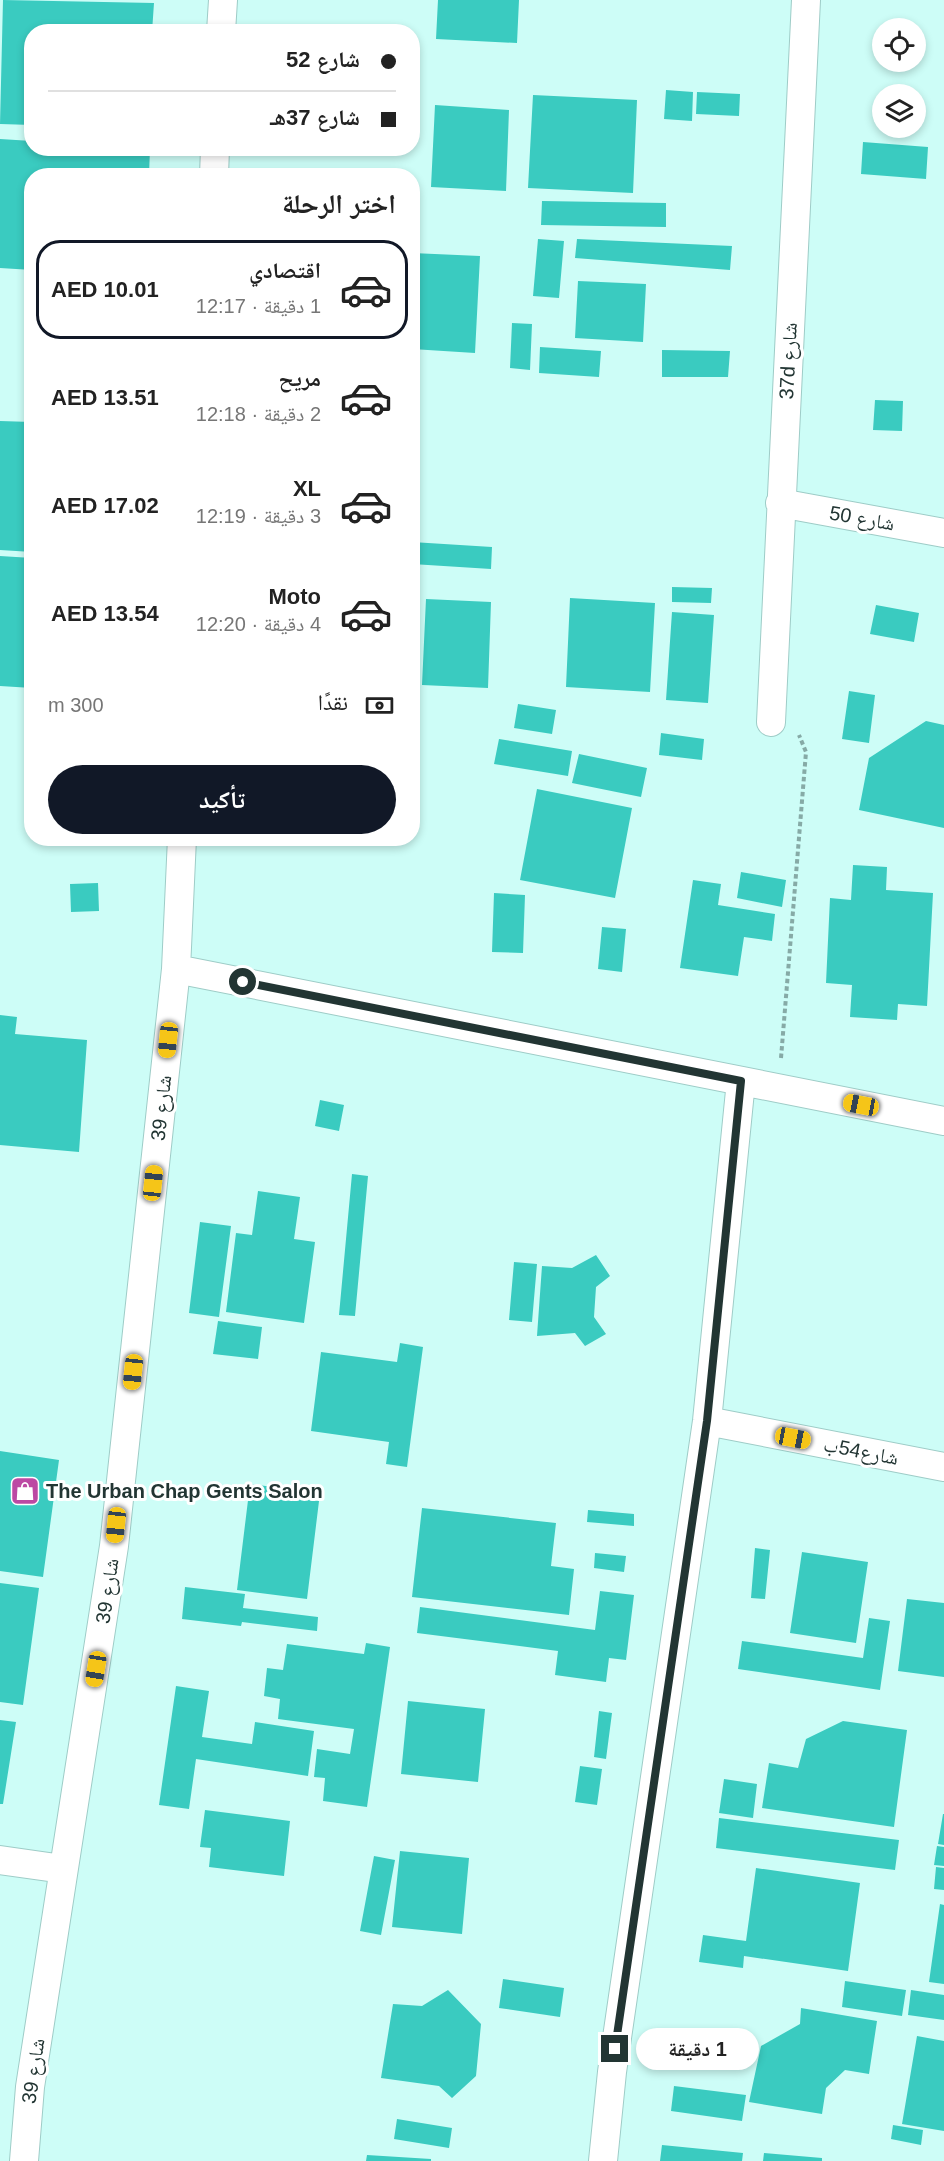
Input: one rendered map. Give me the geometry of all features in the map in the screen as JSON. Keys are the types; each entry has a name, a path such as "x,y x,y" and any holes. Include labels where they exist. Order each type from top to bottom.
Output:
{"street":[{"path":"222,24 223,0"},
{"name":"37d شارع","path":"771,717 806,0"},
{"name":"شارع 50","path":"780,503 944,533"},
{"name":"شارع 39","path":"24,2161 30,2087 114,1546 176,969 182,846"},
{"path":"176,969 944,1121"},
{"path":"603,2161 612,2072 707,1421 741,1081"},
{"name":"شارع54ب","path":"707,1421 944,1467"},
{"path":"0,1860 63,1869"}],"path":[{"path":"771,717 797,730 806,752 779,1088"}],"building":[{"path":"3,0 154,3 153,24 24,24 24,125 0,124"},
{"path":"438,0 519,0 517,43 436,39"},
{"path":"666,90 693,92 692,121 664,119"},
{"path":"697,92 740,94 739,116 696,114"},
{"path":"533,95 637,100 633,193 528,188"},
{"path":"435,105 509,110 506,191 431,187"},
{"path":"0,139 24,140 24,156 150,156 149,168 24,168 24,270 0,268"},
{"path":"863,142 928,147 926,179 861,174"},
{"path":"542,201 666,203 666,227 541,225"},
{"path":"538,239 564,241 559,298 533,296"},
{"path":"577,239 732,246 730,270 575,258"},
{"path":"420,253 480,256 475,353 420,350"},
{"path":"578,281 646,284 643,342 575,338"},
{"path":"512,323 532,324 530,370 510,368"},
{"path":"540,347 601,351 599,377 539,373"},
{"path":"662,350 730,351 728,377 662,377"},
{"path":"875,400 903,401 902,431 873,430"},
{"path":"0,421 24,422 24,552 0,550"},
{"path":"420,542 492,547 491,569 420,565"},
{"path":"0,556 24,558 24,688 0,686"},
{"path":"672,587 712,588 711,603 672,602"},
{"path":"570,598 655,603 650,692 566,687"},
{"path":"426,599 491,602 488,688 422,685"},
{"path":"876,605 919,613 914,642 870,634"},
{"path":"672,612 714,615 708,703 666,700"},
{"path":"849,691 875,695 869,743 842,739"},
{"path":"518,704 556,710 552,734 514,728"},
{"path":"926,721 944,725 944,828 859,810 869,758"},
{"path":"661,733 704,739 702,760 659,755"},
{"path":"499,739 572,751 568,776 494,764"},
{"path":"579,754 647,768 641,797 572,783"},
{"path":"537,789 632,808 615,898 520,880"},
{"path":"853,865 887,867 886,890 933,893 927,1006 898,1004 897,1020 850,1017 852,985 826,983 830,898 851,900"},
{"path":"741,872 786,880 782,907 737,898"},
{"path":"693,880 721,884 718,905 775,914 772,941 744,937 738,976 680,968"},
{"path":"98,883 99,911 71,912 70,884"},
{"path":"494,893 525,895 523,953 492,952"},
{"path":"602,927 626,929 622,972 598,969"},
{"path":"0,1015 17,1017 15,1034 87,1040 79,1152 0,1145"},
{"path":"320,1100 344,1105 339,1131 315,1126"},
{"path":"352,1174 368,1176 355,1316 339,1315"},
{"path":"258,1191 300,1197 294,1239 315,1242 304,1323 226,1312 236,1233 252,1235"},
{"path":"200,1222 231,1226 219,1317 189,1313"},
{"path":"596,1255 610,1276 596,1287 594,1317 606,1334 585,1346 575,1333 537,1336 542,1266 572,1268"},
{"path":"514,1262 537,1264 532,1322 509,1320"},
{"path":"218,1321 262,1327 258,1359 213,1354"},
{"path":"400,1343 423,1347 407,1467 386,1464 389,1442 311,1431 321,1352 397,1362"},
{"path":"0,1451 59,1460 43,1577 0,1571"},
{"path":"250,1484 320,1493 307,1599 237,1590"},
{"path":"422,1508 556,1523 551,1566 574,1569 569,1615 412,1597"},
{"path":"588,1510 634,1514 634,1526 587,1522"},
{"path":"755,1548 770,1550 765,1599 751,1598"},
{"path":"802,1552 868,1562 856,1643 790,1633"},
{"path":"595,1553 626,1556 624,1572 594,1568"},
{"path":"0,1583 39,1588 23,1705 0,1702"},
{"path":"185,1587 245,1594 243,1608 318,1617 317,1631 242,1622 241,1626 182,1619"},
{"path":"600,1591 634,1595 626,1660 609,1658 606,1682 555,1675 558,1651 417,1633 420,1607 595,1630"},
{"path":"907,1599 944,1603 944,1677 898,1671"},
{"path":"869,1618 890,1621 880,1690 738,1669 742,1641 863,1658"},
{"path":"366,1643 390,1647 367,1807 323,1801 325,1778 314,1777 317,1749 350,1754 354,1729 278,1719 280,1699 264,1696 267,1668 283,1670 287,1644 364,1654"},
{"path":"176,1686 209,1691 202,1737 252,1744 255,1722 314,1731 308,1776 196,1759 189,1809 159,1805"},
{"path":"408,1701 485,1709 478,1782 401,1774"},
{"path":"599,1711 612,1713 606,1759 594,1757"},
{"path":"0,1720 16,1722 3,1804 0,1804"},
{"path":"843,1721 907,1730 894,1827 762,1808 769,1763 798,1768 806,1739"},
{"path":"580,1766 602,1769 597,1805 575,1802"},
{"path":"724,1779 757,1784 753,1818 719,1813"},
{"path":"205,1810 290,1821 284,1876 209,1867 211,1848 200,1847"},
{"path":"944,1814 944,1845 938,1844"},
{"path":"719,1818 899,1840 895,1870 716,1848"},
{"path":"937,1846 944,1847 944,1866 934,1865"},
{"path":"400,1851 469,1858 462,1934 392,1927"},
{"path":"374,1856 395,1860 381,1935 360,1931"},
{"path":"936,1867 944,1868 944,1890 934,1889"},
{"path":"756,1868 860,1883 848,1971 744,1956 743,1968 699,1962 703,1935 746,1941"},
{"path":"940,1904 944,1905 944,1984 929,1982"},
{"path":"503,1979 564,1988 560,2017 499,2008"},
{"path":"845,1981 906,1990 902,2016 842,2007"},
{"path":"448,1990 481,2024 476,2076 452,2098 439,2086 381,2078 393,2004 422,2006"},
{"path":"911,1990 944,1995 944,2020 908,2015"},
{"path":"801,2008 877,2021 869,2074 845,2070 826,2088 822,2114 749,2102 761,2046 800,2024"},
{"path":"917,2036 944,2041 944,2131 902,2124"},
{"path":"674,2086 746,2095 742,2121 671,2111"},
{"path":"397,2119 452,2128 449,2148 394,2139"},
{"path":"893,2125 923,2130 921,2145 891,2139"},
{"path":"662,2145 743,2153 742,2161 660,2161"},
{"path":"764,2153 822,2158 822,2161 763,2161"},
{"path":"367,2155 431,2159 431,2161 366,2161"}],"place":[{"name":"The Urban Chap Gents Salon","path":"25,1491"}],"route":[{"path":"243,982 741,1081 707,1421 615,2049"}]}
